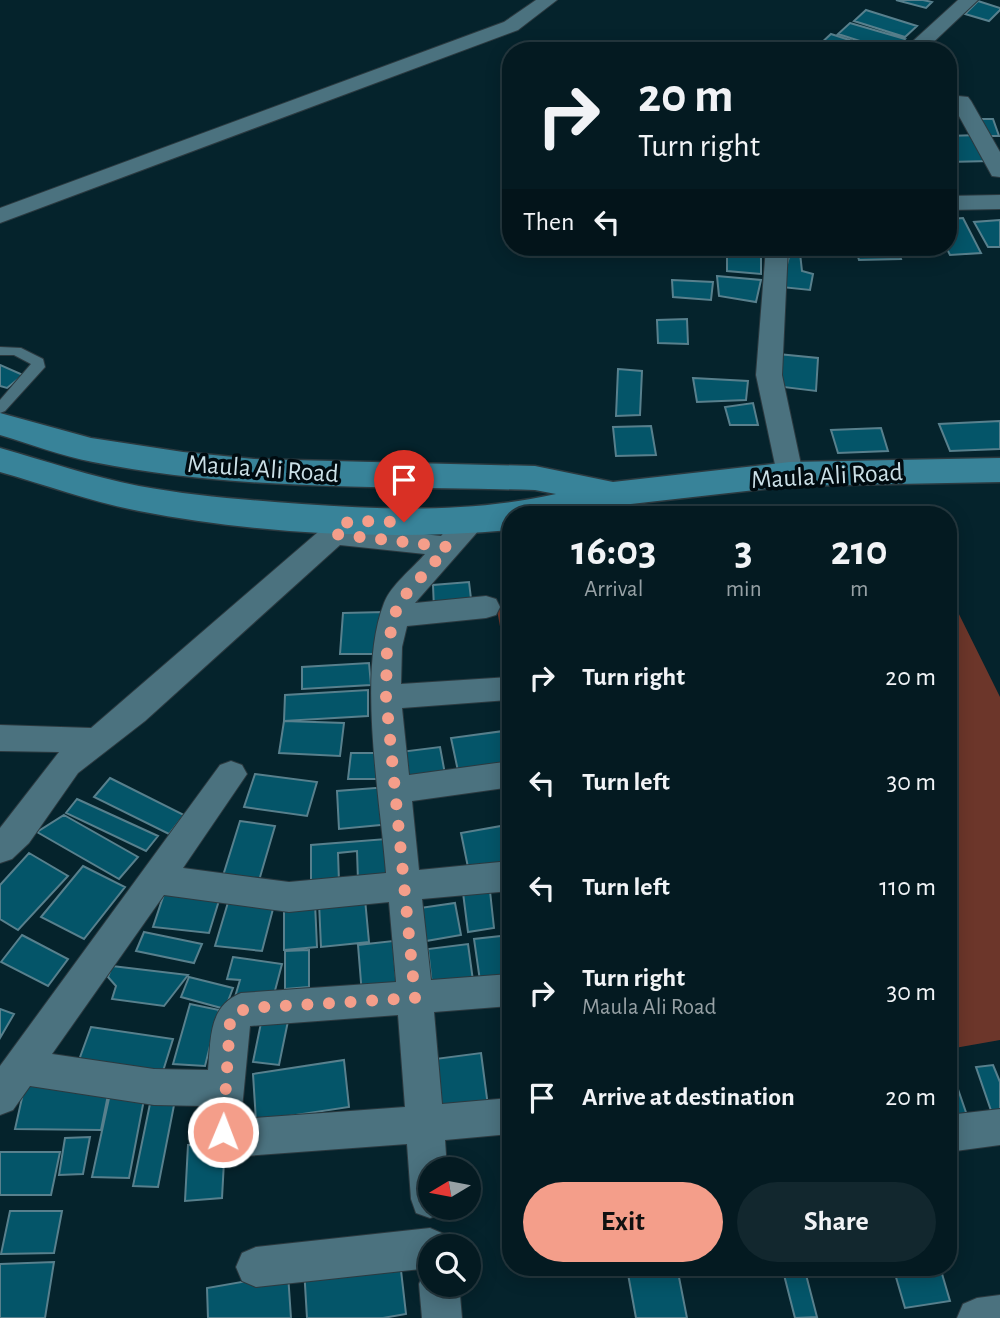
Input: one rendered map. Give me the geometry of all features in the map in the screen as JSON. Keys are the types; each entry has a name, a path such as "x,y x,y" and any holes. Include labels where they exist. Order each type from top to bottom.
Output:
{"main road":[{"name":"Maula Ali Road","path":"0,424 91,450 254,471 535,478 613,494"},
{"path":"6,462 34,434"},
{"name":"Maula Ali Road","path":"6,462 137,498 341,528 459,534 502,520"},
{"name":"Maula Ali Road","path":"560,506 613,494 790,474 1000,470"},
{"path":"242,512 254,471"}],"street":[{"path":"0,216 511,26 548,0"},
{"path":"922,42 969,0"},
{"path":"957,101 961,101 1000,171"},
{"path":"957,203 1000,202"},
{"path":"776,256 769,375 790,474"},
{"path":"0,849 17,833 32,809 68,764 134,712 341,528"},
{"path":"427,1157 415,998 386,697 387,647 398,603 459,534"},
{"path":"394,616 486,607"},
{"path":"386,697 502,688"},
{"path":"0,738 97,741"},
{"path":"0,1097 231,774"},
{"path":"395,790 502,775"},
{"path":"155,879 289,897 502,877"},
{"path":"502,991 241,1010 230,1022 223,1132 232,1138 502,1117"},
{"path":"22,1067 154,1087 225,1088"},
{"path":"957,1133 1000,1127"},
{"path":"256,1267 418,1249"},
{"path":"440,1297 442,1318"},
{"path":"976,1318 1000,1315"}],"lane":[{"path":"0,351 16,351 38,362 38,367 0,408"}],"shaded area":[{"path":"497,610 502,610 502,638"},
{"path":"957,610 1000,697 1000,1040 957,1048"}],"building":[{"path":"896,0 923,0 932,2 926,8"},
{"path":"978,1 1000,10 989,21 965,14"},
{"path":"866,10 917,26 905,37 854,21"},
{"path":"850,23 905,39 902,42 863,42 838,34"},
{"path":"831,34 855,42 822,42"},
{"path":"977,119 993,119 999,136 984,136"},
{"path":"978,135 990,161 957,162 957,136"},
{"path":"957,218 963,218 981,253 957,255"},
{"path":"1000,220 1000,247 988,247 974,222"},
{"path":"727,256 761,256 761,274 727,271"},
{"path":"789,256 800,256 802,271 813,274 810,290 781,287"},
{"path":"858,256 900,256 901,259 859,260"},
{"path":"717,276 761,280 756,302 719,296"},
{"path":"672,280 713,282 711,300 673,297"},
{"path":"687,319 688,344 658,343 657,320"},
{"path":"778,354 818,358 816,391 775,386"},
{"path":"0,365 23,375 7,388 0,386"},
{"path":"618,369 642,371 640,415 616,416"},
{"path":"693,378 748,381 746,400 697,402"},
{"path":"753,403 758,425 730,425 725,407"},
{"path":"1000,421 1000,449 950,451 939,424"},
{"path":"651,426 656,455 616,456 613,427"},
{"path":"881,428 888,451 838,453 831,430"},
{"path":"469,582 472,607 434,609 433,585"},
{"path":"385,612 383,654 340,654 343,613"},
{"path":"369,663 371,685 302,689 302,667"},
{"path":"368,690 368,716 284,721 285,695"},
{"path":"284,721 344,723 340,756 279,753"},
{"path":"502,731 502,764 458,771 451,738"},
{"path":"440,747 445,774 404,779 400,752"},
{"path":"351,753 388,753 386,779 348,779"},
{"path":"255,774 317,782 307,816 244,807"},
{"path":"110,778 184,815 169,834 94,797"},
{"path":"388,787 391,824 339,829 337,791"},
{"path":"77,799 158,836 146,851 66,813"},
{"path":"64,815 138,857 119,879 37,832"},
{"path":"240,821 275,826 258,884 222,879"},
{"path":"501,826 502,872 470,877 461,833"},
{"path":"386,839 387,878 358,881 357,851 338,853 339,882 311,884 311,845"},
{"path":"29,853 68,876 18,930 0,919 0,885"},
{"path":"83,866 125,887 84,939 41,917"},
{"path":"489,882 494,928 468,932 462,885"},
{"path":"167,885 221,894 209,933 153,927"},
{"path":"229,899 274,905 262,951 215,946"},
{"path":"365,899 369,942 321,947 319,903"},
{"path":"315,903 317,947 284,950 284,906"},
{"path":"455,903 461,935 426,941 420,908"},
{"path":"144,932 202,944 194,963 136,951"},
{"path":"22,935 68,959 48,986 1,962"},
{"path":"502,936 502,978 480,981 474,939"},
{"path":"393,941 397,991 362,995 358,945"},
{"path":"468,944 474,988 433,994 428,949"},
{"path":"309,950 309,987 285,989 285,951"},
{"path":"233,957 282,964 272,1002 235,997 240,980 227,979"},
{"path":"112,966 188,975 164,1006 112,999 116,986 108,977"},
{"path":"189,977 233,988 225,1009 181,997"},
{"path":"190,1004 219,1010 205,1066 173,1064"},
{"path":"0,1009 14,1014 0,1038"},
{"path":"262,1018 288,1021 279,1065 253,1062"},
{"path":"91,1027 173,1039 159,1084 75,1071"},
{"path":"481,1053 488,1106 440,1112 435,1059"},
{"path":"344,1060 349,1107 256,1121 253,1074"},
{"path":"993,1065 1000,1082 1000,1121 995,1122 976,1067"},
{"path":"26,1080 109,1090 101,1130 15,1129"},
{"path":"957,1086 970,1124 957,1120"},
{"path":"111,1089 146,1089 129,1178 92,1177"},
{"path":"152,1094 176,1095 158,1187 133,1186"},
{"path":"90,1137 83,1174 59,1175 65,1138"},
{"path":"225,1143 222,1198 185,1201 188,1145"},
{"path":"0,1152 60,1152 51,1195 0,1195"},
{"path":"10,1211 62,1211 54,1253 1,1254"},
{"path":"399,1253 406,1314 383,1318 307,1318 304,1268"},
{"path":"54,1262 45,1318 0,1318 0,1264"},
{"path":"288,1274 291,1318 208,1318 207,1288"},
{"path":"628,1276 679,1276 687,1318 636,1318"},
{"path":"784,1276 806,1276 817,1317 795,1318"},
{"path":"896,1276 943,1276 950,1301 905,1308"}],"route":[{"path":"223,1132 230,1022 234,1013 249,1008 415,998 386,697 387,647 398,603 448,547 334,534 349,521 404,522"}]}
